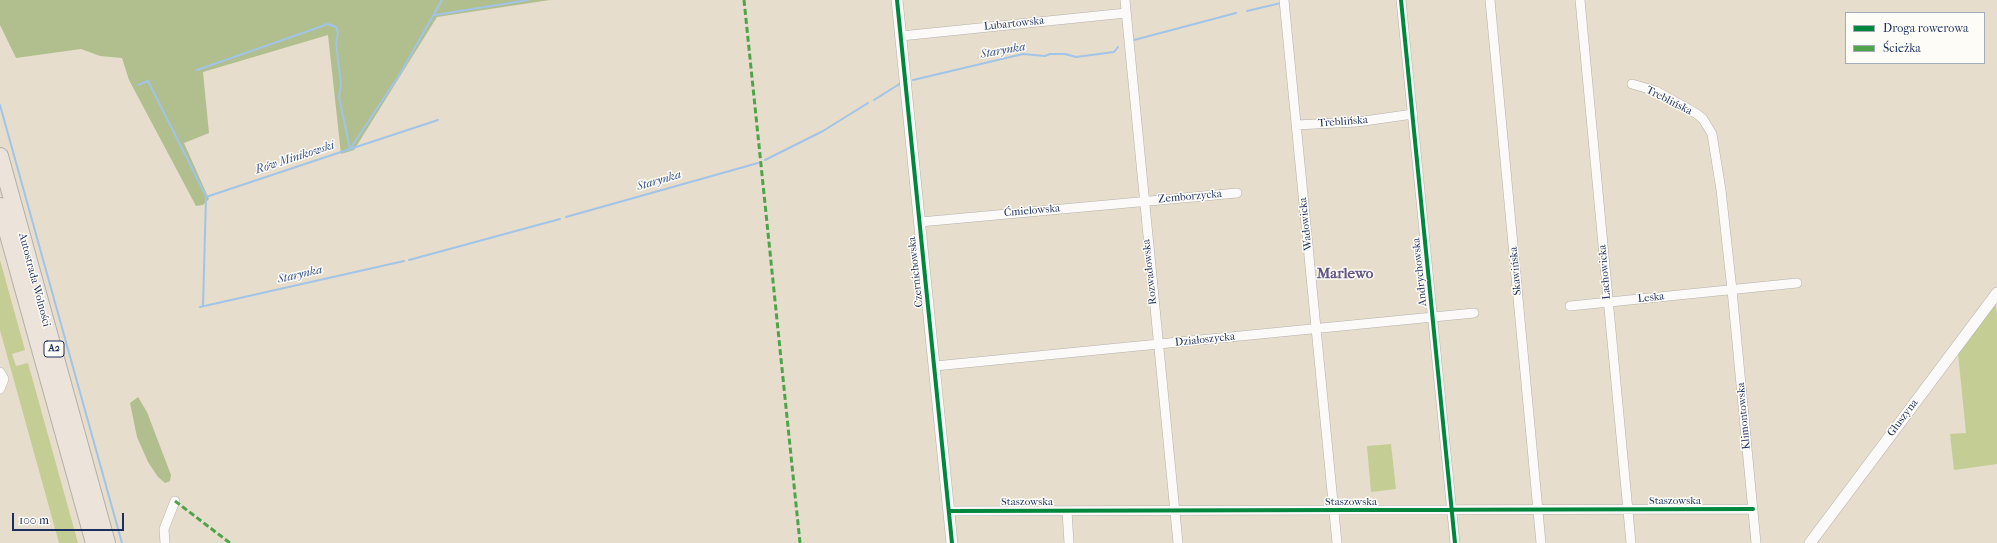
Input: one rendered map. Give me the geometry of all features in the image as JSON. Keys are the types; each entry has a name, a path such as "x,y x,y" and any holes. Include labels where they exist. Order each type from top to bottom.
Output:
{"highway":[{"name":"Autostrada Wolności","path":"0,156 107,543"},
{"name":"Autostrada Wolności","path":"0,206 94,543"}],"street":[{"name":"Czernichowska","path":"897,0 952,543"},
{"name":"Rozwadowska","path":"1125,0 1143,201 1178,543"},
{"name":"Wadowicka","path":"1284,0 1337,543"},
{"name":"Andrychowska","path":"1401,0 1455,543"},
{"name":"Skawińska","path":"1490,0 1541,543"},
{"name":"Lachowicka","path":"1580,0 1631,543"},
{"name":"Lubartowska","path":"901,36 1126,13"},
{"name":"Treblińska","path":"1632,84 1656,91 1703,119 1712,134 1714,141 1721,190"},
{"name":"Treblińska","path":"1296,125 1357,122 1413,114"},
{"name":"Klimontowska","path":"1721,190 1756,543"},
{"name":"Zemborzycka","path":"1143,201 1237,193"},
{"name":"Ćmielowska","path":"920,222 1143,201"},
{"path":"1732,290 1797,283"},
{"name":"Leska","path":"1570,306 1732,290"},
{"name":"Głuszyna","path":"1810,543 1997,294"},
{"name":"Działoszycka","path":"935,366 1474,313"},
{"path":"0,372 4,379 0,389"},
{"path":"165,543 164,529 175,501"},
{"name":"Staszowska","path":"949,511 1753,509"},
{"path":"1067,511 1070,543"}],"green space":[{"path":"0,0 550,0 437,17 354,150 341,154 328,35 203,72 209,133 184,143 209,199 203,205 196,206 129,80 122,58 100,56 81,49 16,58 0,25"},
{"path":"0,260 25,350 12,354 16,366 28,363 78,543 59,543 0,330"},
{"path":"1995,299 1997,315 1997,464 1954,470 1950,434 1966,433 1958,353"},
{"path":"138,397 147,412 171,475 170,481 165,483 158,477 148,462 137,437 130,403"},
{"path":"1391,444 1396,489 1371,492 1367,446"}],"waterway":[{"name":"Rów Minikowski","path":"203,306 206,197 350,149 400,74 442,0"},
{"path":"435,15 528,0"},
{"name":"Starynka","path":"1247,11 1281,3"},
{"name":"Starynka","path":"1134,40 1236,13"},
{"path":"197,70 328,24 336,27 338,34 336,43 341,84 339,97 350,149 438,120"},
{"name":"Starynka","path":"913,80 1023,54 1045,56 1050,54 1065,54 1076,57 1114,52 1118,47"},
{"path":"138,85 148,81 206,196"},
{"name":"Starynka","path":"874,100 901,83"},
{"name":"Starynka","path":"765,160 823,131 868,103"},
{"path":"0,105 122,543"},
{"name":"Starynka","path":"566,217 758,163"},
{"name":"Starynka","path":"409,260 560,219"},
{"name":"Starynka","path":"200,307 404,261"}],"marked path":[{"path":"744,0 800,543"},
{"path":"175,501 230,543"}],"cycle path":[{"path":"897,0 952,543"},
{"path":"1401,0 1455,543"},
{"path":"949,511 1753,509"}],"district":[{"name":"Marlewo","path":"1345,274"}]}
